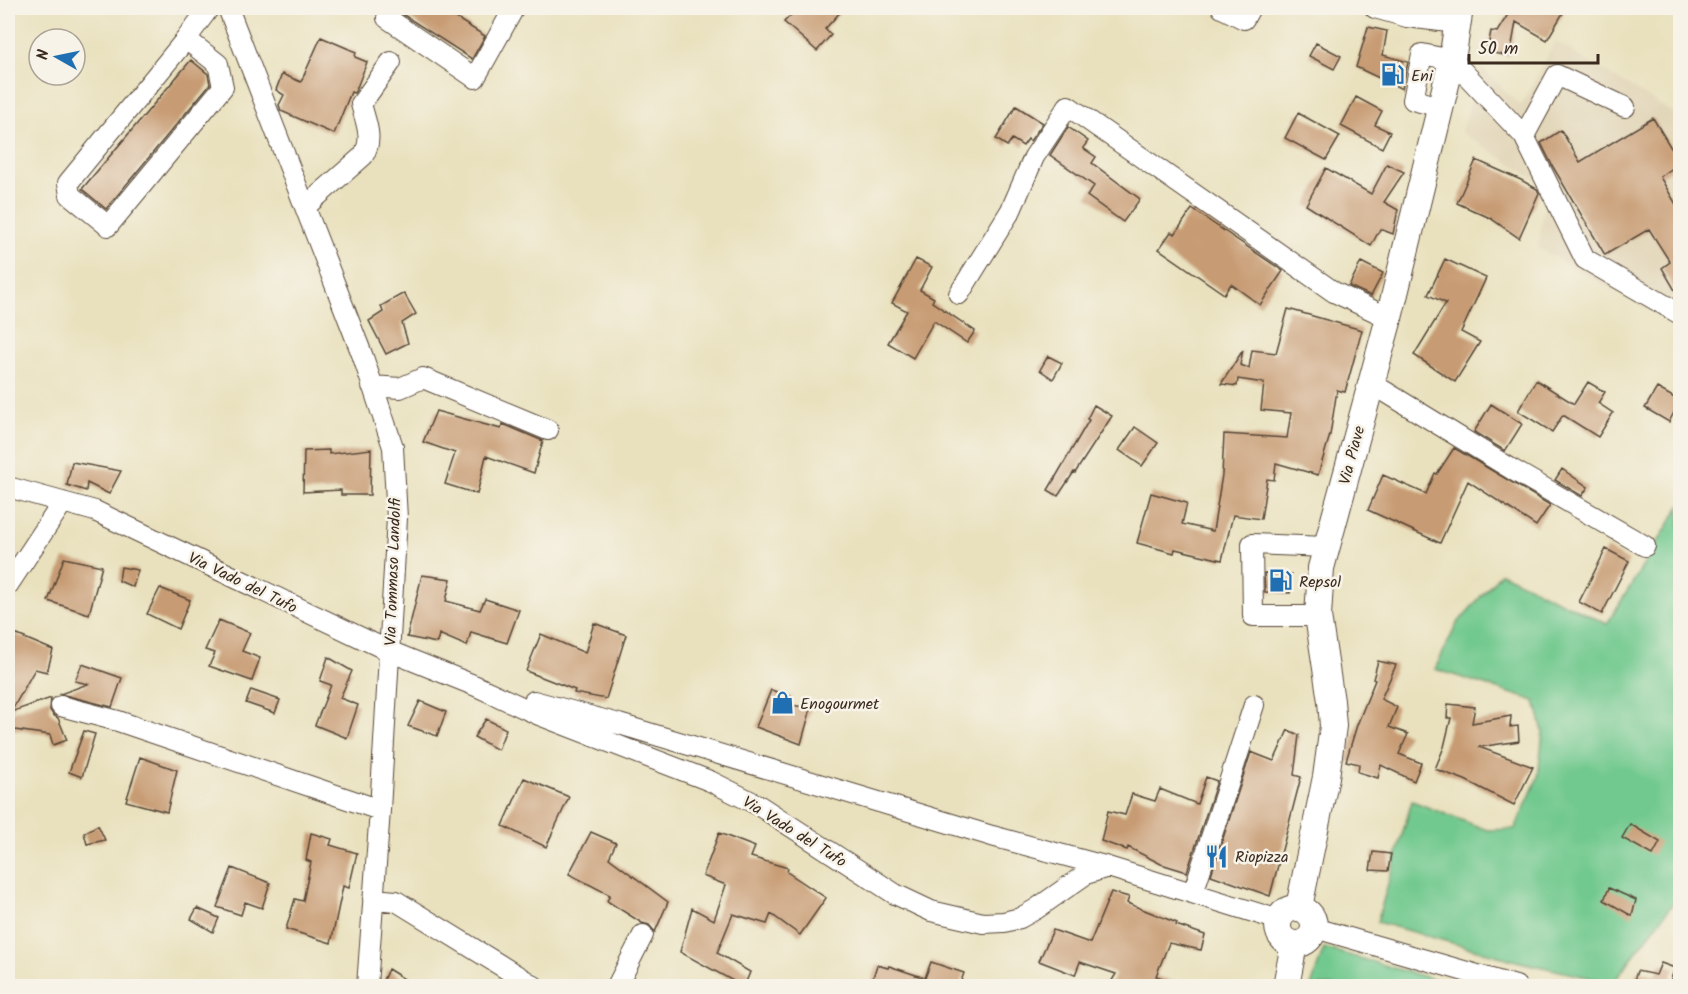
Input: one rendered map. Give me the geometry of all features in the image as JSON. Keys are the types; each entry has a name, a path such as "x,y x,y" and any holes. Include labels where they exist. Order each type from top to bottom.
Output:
{"main road":[{"name":"Via Piave","path":"1289,914 1326,777 1333,726 1318,616 1321,568 1389,318 1452,60 1459,15"},
{"path":"1309,912 1315,922 1315,928 1310,939 1294,944 1281,935 1278,925 1289,914 1309,912"},
{"path":"1286,987 1294,944"}],"street":[{"path":"186,39 218,64 223,87 108,226 70,195 68,183 209,8"},
{"name":"Via Tommaso Landolfi","path":"228,8 372,386 393,447 397,518 367,987"},
{"path":"392,8 387,18 475,78 514,8"},
{"path":"1222,8 1244,19 1250,8"},
{"path":"1376,8 1407,17 1459,15"},
{"path":"1452,60 1524,136 1585,259 1680,314"},
{"path":"304,207 363,156 368,148 370,139 361,104 391,62"},
{"path":"1524,136 1557,75 1625,107"},
{"path":"959,294 1011,210 1034,157 1068,106 1335,292 1389,318"},
{"path":"372,386 400,388 423,378 548,429"},
{"path":"1371,383 1513,470 1645,546"},
{"name":"Via Vado del Tufo","path":"8,487 95,511 389,651 476,686 539,715 710,781 758,805 895,894 931,911 983,922 1004,922 1020,918 1036,909 1086,874 1108,867"},
{"path":"8,585 63,502"},
{"path":"1318,616 1253,616 1252,544 1326,547"},
{"name":"Via Vado del Tufo","path":"476,686 619,724 992,836 1108,867 1193,893 1289,914"},
{"path":"1193,893 1254,705"},
{"path":"61,706 118,721 380,810"},
{"path":"373,900 396,901 534,987"},
{"path":"1315,928 1516,987"},
{"path":"617,987 643,934"}],"shaded area":[{"path":"1555,41 1680,117 1680,328 1538,248 1547,187 1461,132 1482,68 1521,106"}],"green space":[{"path":"1680,506 1680,894 1613,983 1520,962 1377,922 1412,801 1487,830 1515,829 1538,777 1543,731 1535,701 1435,669 1457,624 1501,573 1607,624"},
{"path":"1324,948 1457,986 1311,986"}],"building":[{"path":"404,8 440,8 485,36 472,59 402,14"},
{"path":"798,8 844,8 825,29 831,35 817,51 784,22"},
{"path":"1512,8 1566,8 1547,40 1516,22 1510,56 1487,52 1491,31 1497,32"},
{"path":"1368,27 1387,31 1383,55 1408,62 1402,89 1356,67"},
{"path":"321,37 356,52 355,57 367,62 356,90 354,93 351,92 334,134 281,111 279,105 284,95 276,90 282,74 301,82"},
{"path":"1316,43 1341,56 1334,69 1309,56"},
{"path":"191,60 208,74 210,84 106,209 82,189"},
{"path":"1356,97 1382,111 1375,125 1390,132 1382,148 1341,126"},
{"path":"1016,106 1043,123 1030,141 1028,139 1023,146 1012,139 1007,146 996,139"},
{"path":"1298,113 1340,136 1326,160 1285,138"},
{"path":"1653,118 1680,163 1660,177 1680,211 1680,299 1662,268 1670,262 1649,229 1605,255 1541,143 1561,130 1580,162"},
{"path":"1068,127 1088,141 1083,148 1096,157 1092,163 1140,199 1123,222 1087,196 1094,186 1050,155"},
{"path":"1476,160 1537,189 1539,193 1519,238 1490,218 1457,203"},
{"path":"1387,164 1404,172 1384,202 1398,210 1393,234 1380,229 1371,246 1306,205 1326,168 1371,194"},
{"path":"1192,209 1283,271 1260,305 1231,284 1224,294 1159,249 1171,232 1175,234"},
{"path":"916,259 932,267 920,290 934,298 932,302 975,331 967,343 934,321 913,358 888,343 907,311 892,303"},
{"path":"1445,259 1486,278 1461,332 1480,342 1455,382 1414,355 1446,303 1428,295"},
{"path":"1361,262 1383,273 1371,296 1349,286"},
{"path":"404,293 416,314 402,323 408,343 386,354 369,321 383,312 381,306"},
{"path":"1288,309 1362,330 1345,392 1337,390 1330,435 1318,475 1276,463 1274,480 1267,479 1261,519 1233,515 1222,560 1175,549 1174,553 1137,543 1151,493 1187,503 1182,524 1213,531 1222,475 1224,434 1287,438 1291,413 1261,410 1264,383 1238,379 1237,386 1221,384 1243,350 1240,365 1249,368 1252,350 1276,353"},
{"path":"1048,356 1062,363 1053,379 1040,370"},
{"path":"1536,380 1574,404 1588,382 1605,392 1598,403 1613,413 1598,437 1563,415 1552,432 1518,411"},
{"path":"1657,388 1680,401 1669,422 1645,408"},
{"path":"1491,404 1522,424 1505,451 1474,432"},
{"path":"1094,405 1112,416 1058,496 1048,490 1089,420 1087,419"},
{"path":"436,411 501,429 503,424 543,441 534,473 486,456 477,494 445,484 455,453 423,442"},
{"path":"1135,427 1158,443 1142,466 1119,450"},
{"path":"1454,448 1550,505 1536,526 1468,481 1440,543 1368,510 1383,475 1426,494 1435,473 1437,474"},
{"path":"371,449 370,495 341,495 341,490 303,492 304,451 329,450 329,454"},
{"path":"72,462 121,471 109,494 87,483 86,491 67,485"},
{"path":"1562,469 1588,487 1582,496 1555,480"},
{"path":"1606,549 1629,561 1602,614 1579,602"},
{"path":"64,558 102,566 89,614 48,601"},
{"path":"121,567 138,570 133,587 119,581"},
{"path":"1264,573 1291,575 1290,593 1265,592"},
{"path":"422,575 451,579 446,601 480,610 485,599 519,610 507,643 471,632 467,646 439,634 437,643 407,637"},
{"path":"160,588 190,600 178,629 147,614"},
{"path":"219,620 250,633 242,651 260,658 252,681 209,666 215,653 205,650"},
{"path":"594,623 626,635 606,699 574,693 575,690 526,671 541,634 585,653"},
{"path":"8,631 53,650 47,672 35,669 11,712 51,698 50,710 58,718 67,740 53,745 50,735 8,729"},
{"path":"328,657 352,671 340,698 358,705 347,738 315,725 331,685 320,681"},
{"path":"1378,661 1396,665 1381,699 1397,707 1389,727 1408,734 1399,754 1421,763 1414,781 1381,765 1378,778 1358,772 1359,764 1346,761 1375,680 1373,679"},
{"path":"82,664 122,678 112,707 60,694 88,684 75,681"},
{"path":"251,690 280,700 275,713 246,703"},
{"path":"771,690 793,697 790,705 811,708 801,744 756,727"},
{"path":"420,701 446,712 437,736 408,726"},
{"path":"1448,704 1475,707 1472,723 1511,716 1510,727 1518,726 1519,741 1479,747 1533,767 1514,805 1465,780 1435,769 1444,747 1451,718 1447,718"},
{"path":"486,719 506,729 498,750 474,737"},
{"path":"1288,730 1299,735 1294,775 1301,777 1270,896 1211,875 1251,752 1274,761"},
{"path":"84,731 95,734 82,777 69,772"},
{"path":"140,757 177,770 167,812 126,801"},
{"path":"1206,777 1217,781 1187,872 1161,864 1128,847 1127,850 1101,841 1108,811 1125,815 1132,794 1155,801 1160,789 1197,804"},
{"path":"524,778 569,797 546,847 503,826"},
{"path":"1630,824 1660,842 1653,855 1622,838"},
{"path":"98,825 105,840 87,844 84,833"},
{"path":"591,832 616,843 609,858 668,902 655,932 649,925 607,901 610,895 569,874"},
{"path":"311,833 332,839 330,845 357,853 349,888 343,886 331,943 286,929 295,899 303,901 311,862 306,860"},
{"path":"719,833 755,847 751,857 788,868 787,872 826,898 800,935 771,914 767,924 733,914 717,953 750,972 744,987 680,952 692,908 714,920 726,885 703,876"},
{"path":"1373,852 1391,854 1388,871 1370,870"},
{"path":"232,868 270,883 262,908 245,902 241,915 217,907"},
{"path":"1609,888 1636,900 1632,916 1604,900"},
{"path":"1111,892 1129,897 1127,903 1205,935 1201,950 1169,943 1156,976 1181,984 1180,987 1108,987 1116,974 1080,962 1075,975 1039,961 1053,930 1090,943"},
{"path":"197,908 219,918 213,932 191,919"},
{"path":"931,962 964,973 959,987 870,987 877,965 888,968 889,966 925,978"},
{"path":"1661,963 1675,968 1671,979 1680,981 1680,987 1632,987 1637,971 1656,975"},
{"path":"388,969 417,987 380,987"}],"place":[{"name":"Eni","path":"1393,75"},
{"name":"Repsol","path":"1281,581"},
{"name":"Enogourmet","path":"782,703"},
{"name":"Riopizza","path":"1217,856"}]}
